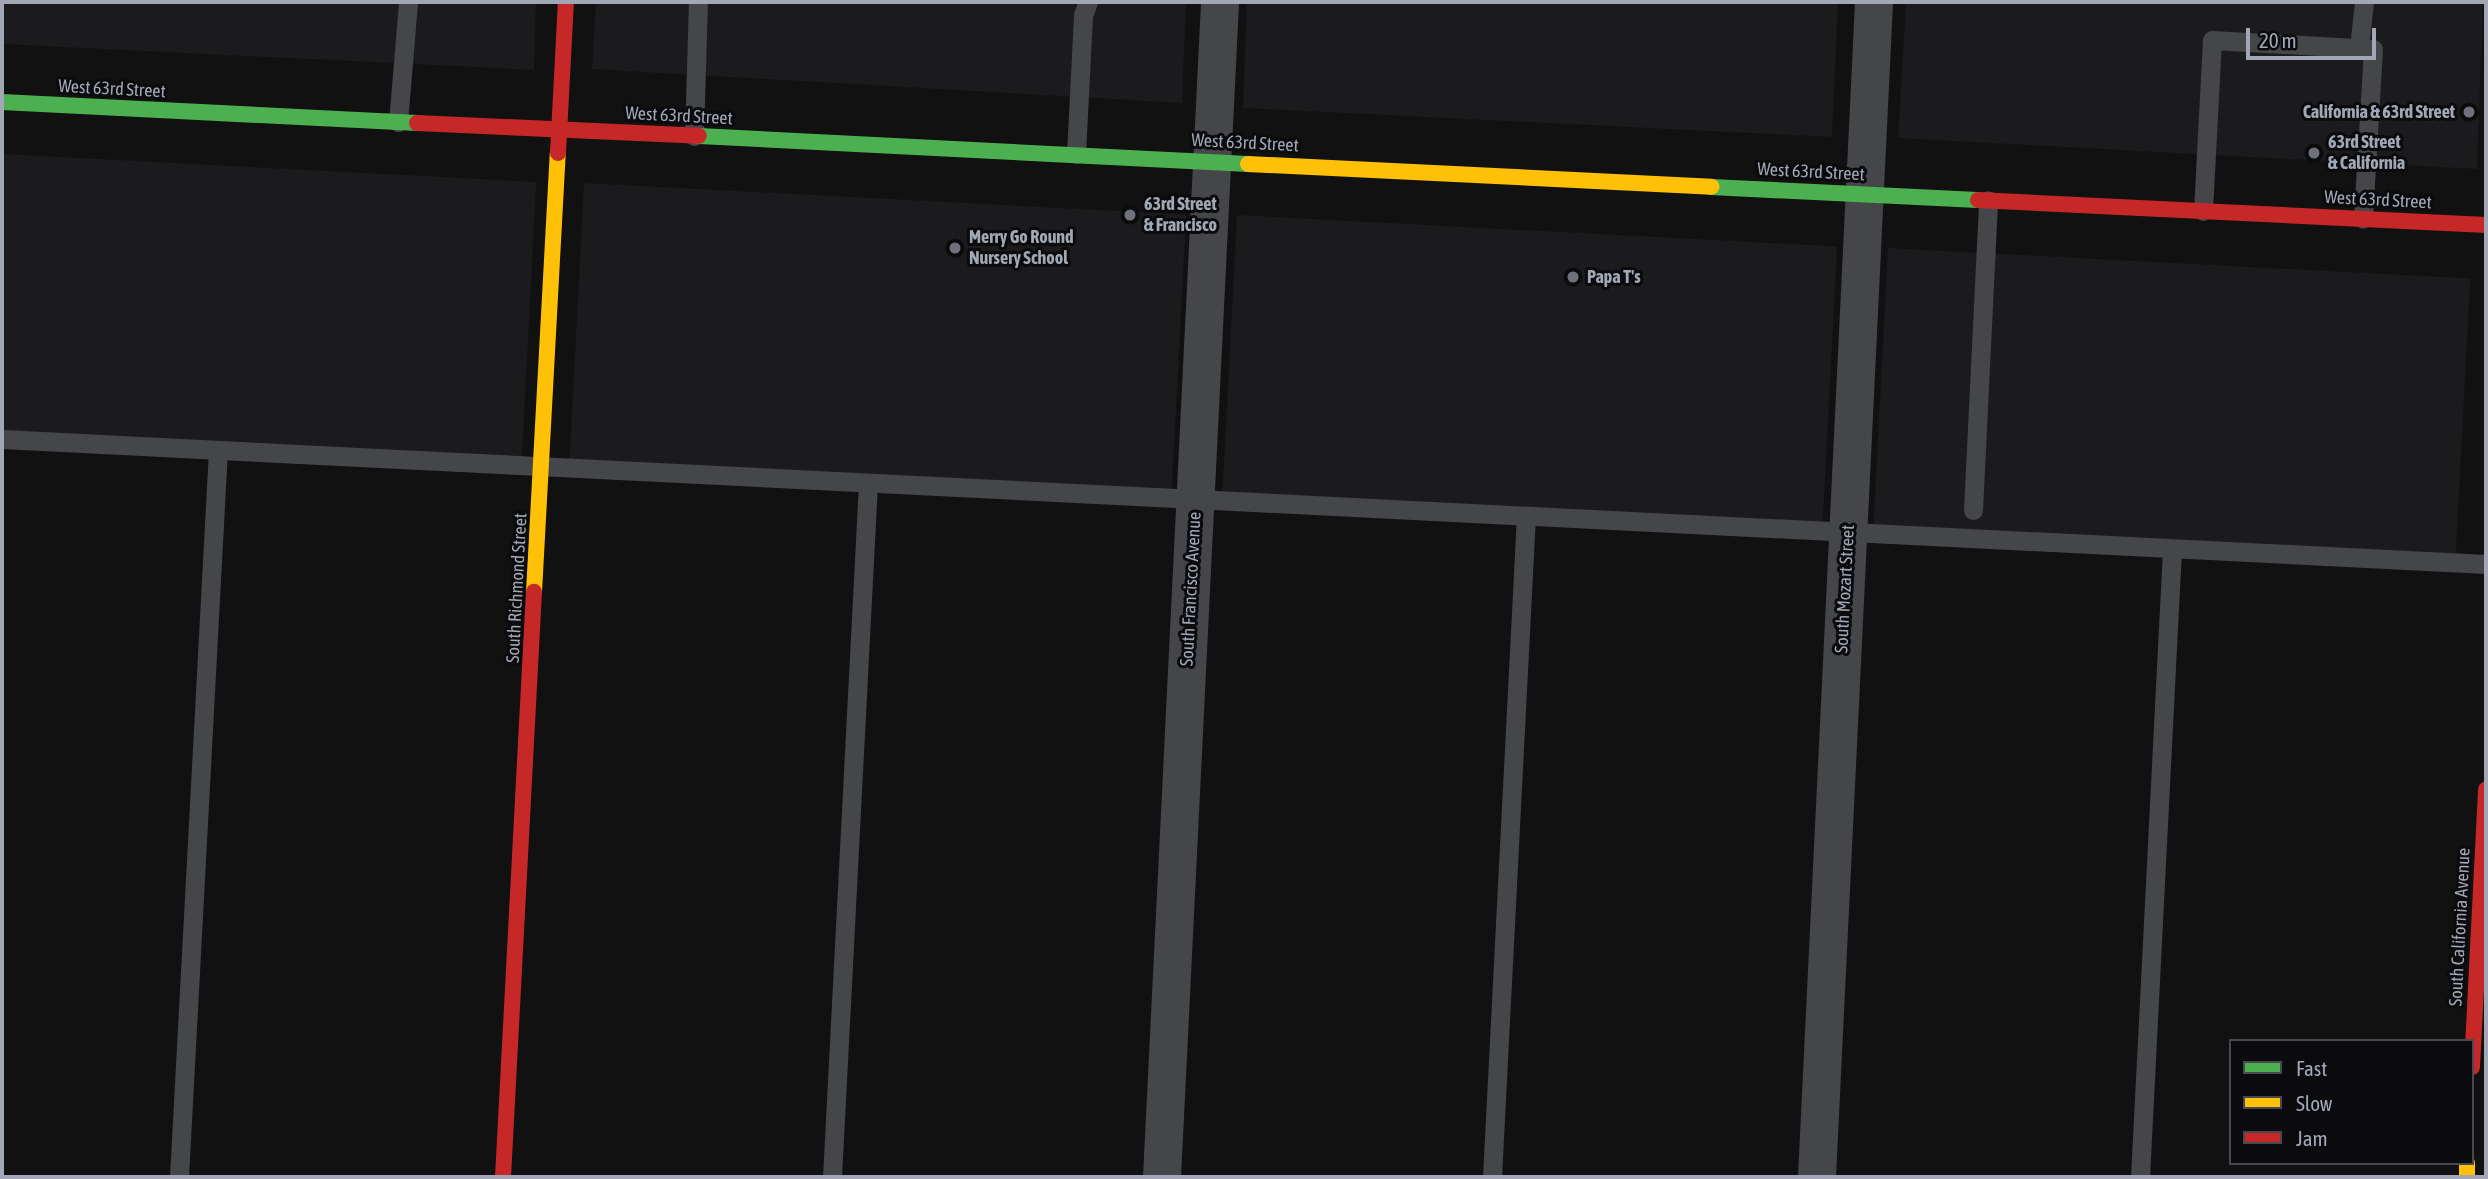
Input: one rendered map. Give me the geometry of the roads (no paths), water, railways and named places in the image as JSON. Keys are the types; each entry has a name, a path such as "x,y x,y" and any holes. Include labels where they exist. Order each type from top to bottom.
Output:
{"main road":[{"name":"South Richmond Street","path":"503,1177 566,2"},
{"name":"West 63rd Street","path":"2,102 2486,225"},
{"name":"South California Avenue","path":"2473,1039 2486,789"}],"street":[{"name":"South Francisco Avenue","path":"1162,1177 1220,2"},
{"name":"South Mozart Street","path":"1816,1177 1874,2"}],"lane":[{"path":"398,122 408,2"},
{"path":"694,136 698,2"},
{"path":"1076,154 1083,16 1088,2"},
{"path":"2359,48 2364,2"},
{"path":"2203,211 2212,40 2373,49 2363,219"},
{"path":"1973,510 1988,200"},
{"path":"2,439 2486,564"},
{"path":"179,1177 218,450"},
{"path":"832,1177 868,483"},
{"path":"1492,1177 1526,516"},
{"path":"2140,1177 2172,549"}],"place":[{"name":"California & 63rd Street","path":"2469,112"},
{"name":"63rd Street & California","path":"2314,153"},
{"name":"63rd Street & Francisco","path":"1130,215"},
{"name":"Merry Go Round Nursery School","path":"955,248"},
{"name":"Papa T's","path":"1573,277"}]}
